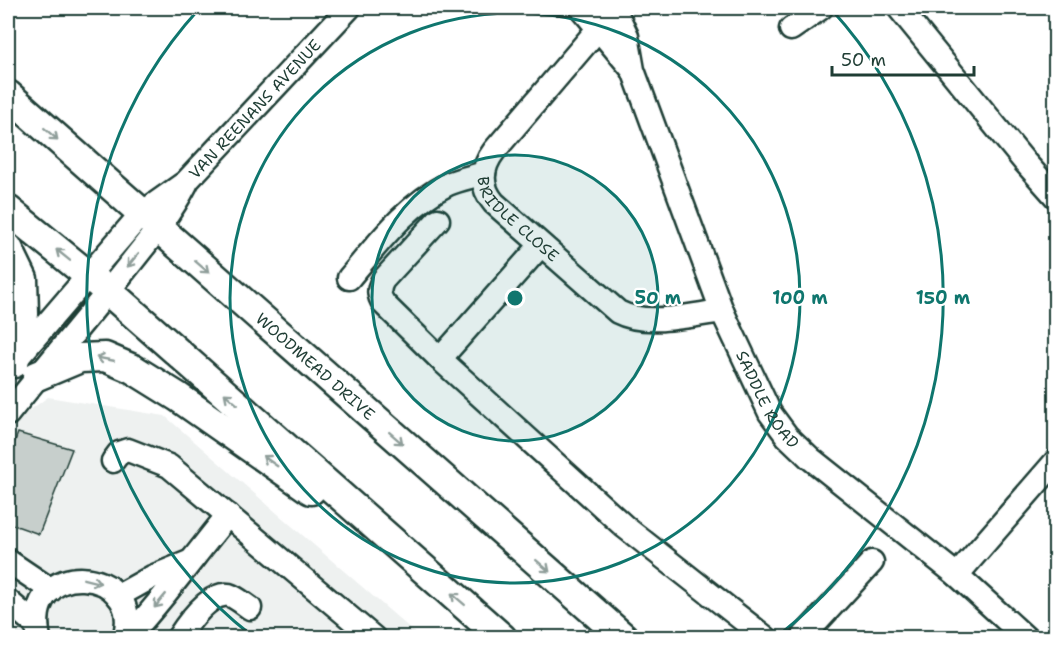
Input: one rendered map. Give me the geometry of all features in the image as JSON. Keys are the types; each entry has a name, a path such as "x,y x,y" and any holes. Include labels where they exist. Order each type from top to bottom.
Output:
{"main road":[{"name":"WOODMEAD DRIVE","path":"8,95 624,638"},
{"path":"8,210 98,283 502,638"},
{"path":"8,248 23,279 24,314 19,369 80,358 105,357 134,369 178,397 421,567"}],"street":[{"name":"VAN REENANS AVENUE","path":"8,414 19,369 98,283 150,221 349,8"},
{"name":"SADDLE ROAD","path":"581,8 633,70"},
{"name":"SADDLE ROAD","path":"614,8 627,36 633,70 722,311 770,413 787,436 810,458 957,575 1026,638"},
{"name":"BRIDLE CLOSE","path":"614,8 488,159 484,173 484,188 488,196 618,312 628,317 647,320 722,311"},
{"path":"791,29 821,8"},
{"path":"899,8 1056,197"},
{"path":"349,278 404,215 430,194 450,183 484,173"},
{"path":"438,220 383,280 379,288 379,296 384,304 440,359 625,527 766,638"},
{"path":"440,359 541,245"},
{"path":"112,461 119,453 128,450 169,466 361,633"},
{"path":"957,575 1056,461"},
{"path":"126,638 178,580 189,562 228,515"},
{"path":"8,561 51,590"},
{"path":"118,596 152,577 189,562"},
{"path":"802,638 872,562"},
{"path":"38,632 40,607 51,590 63,582 78,578 93,579 107,585 118,596 127,618 126,638"},
{"path":"178,638 189,621 218,596 227,595 250,608"},
{"path":"8,601 38,632"}],"shaded area":[{"path":"48,397 165,416 420,637 8,637 8,426"}],"building":[{"path":"18,433 72,449 39,534 8,523 8,459"}]}
